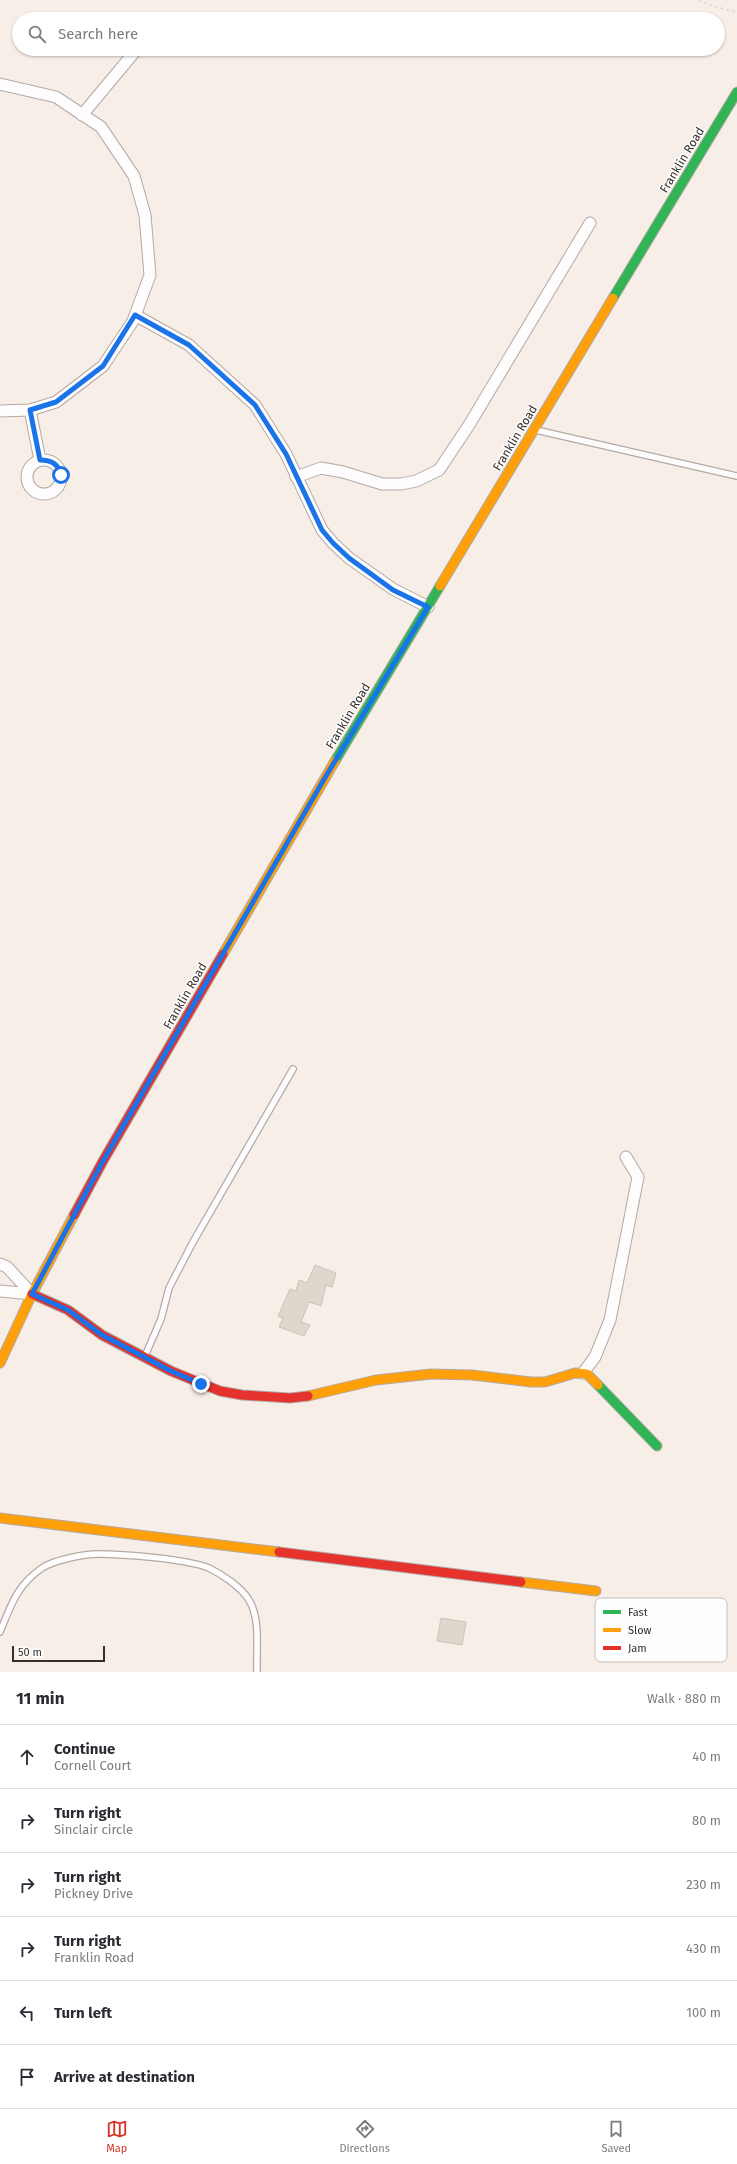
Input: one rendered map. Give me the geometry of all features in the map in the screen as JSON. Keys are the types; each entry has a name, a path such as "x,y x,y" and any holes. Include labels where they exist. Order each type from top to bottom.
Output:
{"main road":[{"name":"Franklin Road","path":"0,1363 32,1294 103,1161 323,781 737,92"},
{"path":"32,1294 68,1310 102,1335 183,1377 220,1391 270,1398 314,1396 376,1380 431,1374 472,1375 531,1382 545,1382 575,1373 583,1373 594,1379 657,1446"},
{"path":"0,1518 596,1591"}],"street":[{"path":"82,115 131,56"},
{"path":"0,84 56,97 101,127 134,176 146,215 150,275 135,315 103,366 56,402 30,410 0,411"},
{"path":"296,476 321,468 343,472 382,484 401,484 416,481 439,470 469,425 590,223"},
{"path":"135,315 189,345 255,405 286,454 322,530 333,543 354,562 393,590 428,607"},
{"path":"30,410 40,460"},
{"path":"583,1373 595,1357 610,1320 638,1177 626,1157"},
{"path":"0,1264 7,1267 32,1294"},
{"path":"0,1291 32,1294"}],"lane":[{"path":"534,430 737,476"},
{"path":"145,1357 161,1319 169,1288 193,1242 293,1069"},
{"path":"0,1632 18,1588 43,1567 70,1558 97,1554 185,1562 208,1568 228,1580 248,1600 254,1612 257,1672"}],"path":[{"path":"698,0 716,7 737,12"}],"building":[{"path":"315,1265 336,1273 332,1287 326,1285 321,1306 309,1302 301,1322 310,1325 304,1336 279,1327 283,1318 278,1316 290,1289 296,1291 299,1280 307,1283"},
{"path":"441,1618 466,1622 462,1645 437,1641"}],"traffic: fast":[{"path":"613,298 737,92"},
{"path":"335,761 440,586"},
{"path":"598,1385 657,1446"}],"traffic: slow":[{"path":"440,586 613,298"},
{"path":"223,954 335,761"},
{"path":"0,1363 32,1294 74,1215"},
{"path":"308,1396 376,1380 431,1374 472,1375 531,1382 545,1382 575,1373 587,1374 598,1385"},
{"path":"0,1518 279,1552"},
{"path":"521,1582 596,1591"}],"traffic: jam":[{"path":"74,1215 103,1161 223,954"},
{"path":"32,1294 68,1310 102,1335 171,1371 220,1391 242,1395 290,1398 308,1396"},
{"path":"279,1552 521,1582"}],"route":[{"path":"61,475 56,465 52,461 40,460 30,410 56,402 103,366 133,321 135,315 189,345 255,405 286,454 305,499 322,530 333,543 349,558 393,590 428,607 323,781 103,1161 60,1238 32,1294 68,1310 102,1335 171,1371 201,1384"}]}
